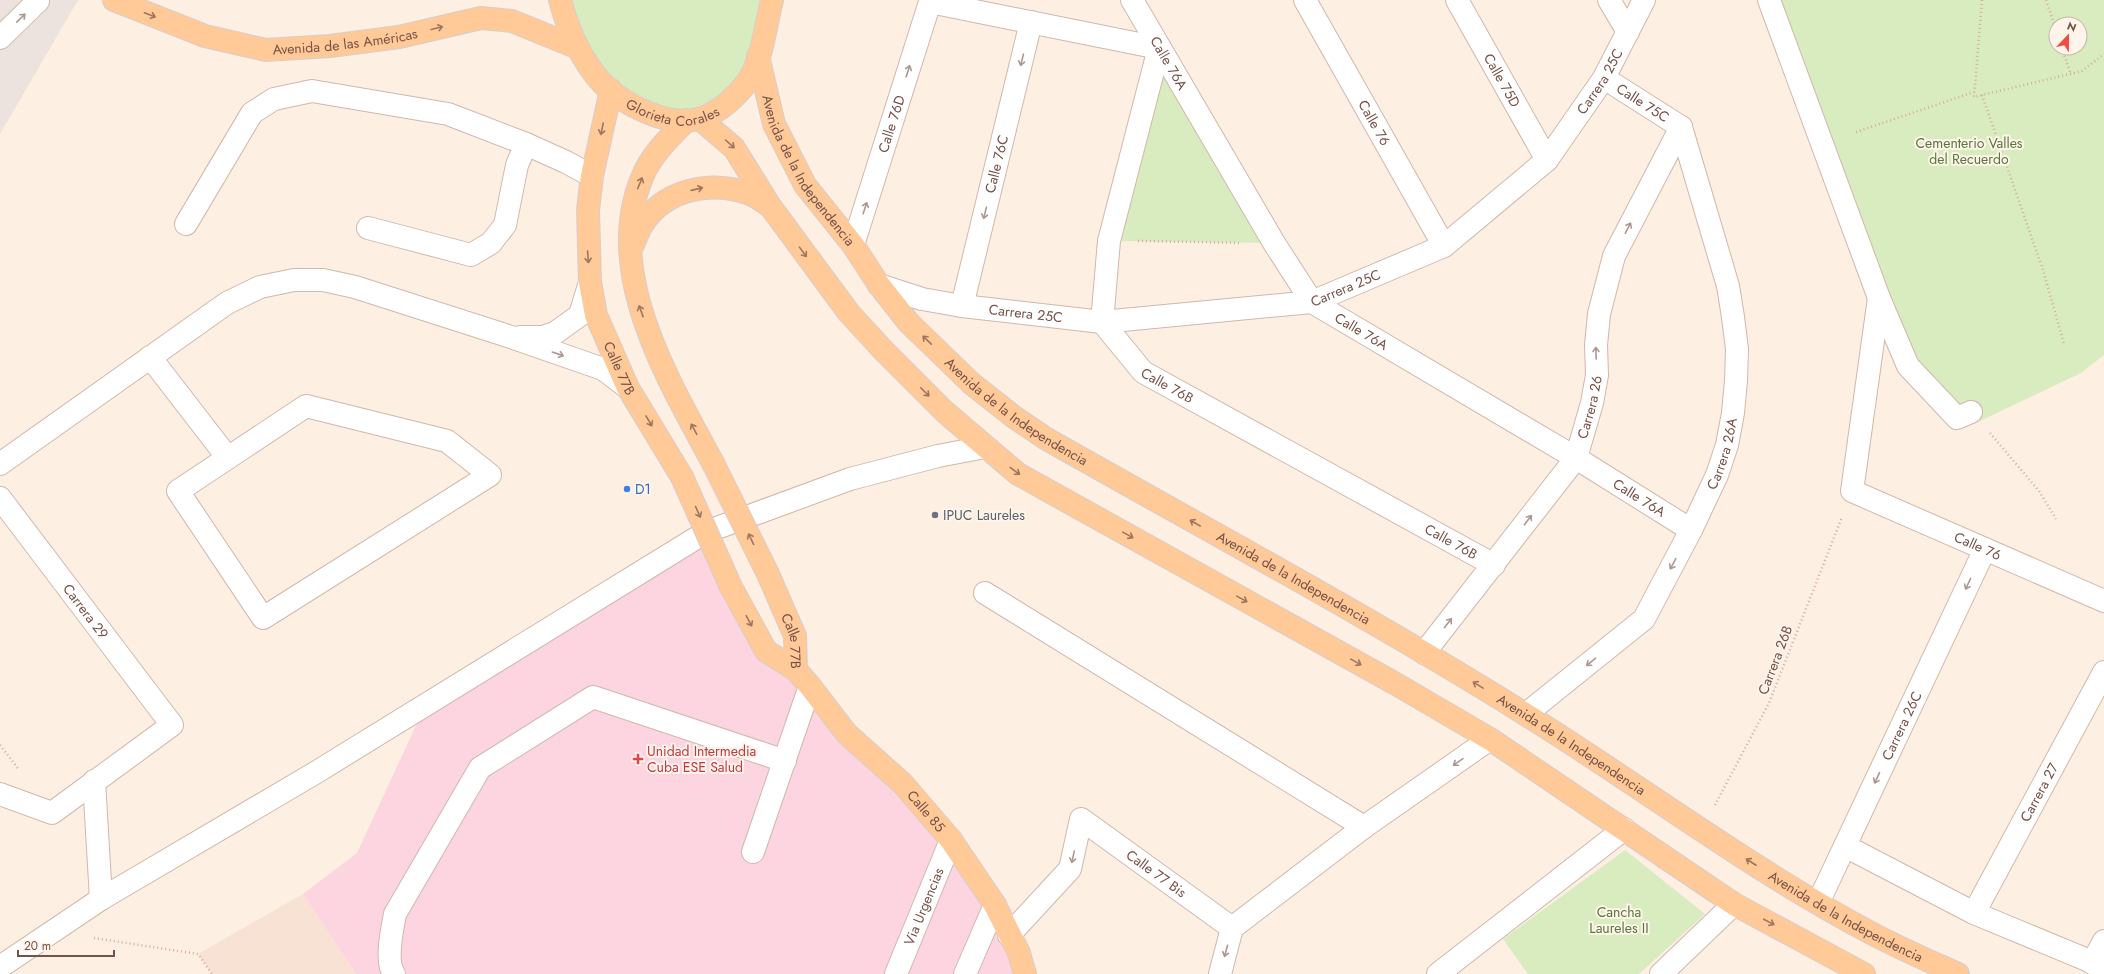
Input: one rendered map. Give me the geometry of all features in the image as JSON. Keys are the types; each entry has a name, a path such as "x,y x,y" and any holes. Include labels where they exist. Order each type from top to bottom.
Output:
{"main road":[{"name":"Avenida de las Américas","path":"114,0 205,36 266,50 330,46 399,38 481,18 512,21 578,48"},
{"name":"Glorieta Corales","path":"560,0 566,23 588,65 611,90 630,104 648,113 666,119 694,119 716,111 732,99 748,80 758,56 772,0"},
{"name":"Avenida de la Independencia","path":"758,56 774,124 805,185 853,245 879,285 909,323 971,383 1014,417 1045,438 1424,653 1526,714 1702,830 1818,903 1872,934 1958,974"},
{"name":"Calle 77B","path":"611,90 592,176 588,210 590,282 596,315 628,388 682,477 731,587 766,651 803,678"},
{"name":"Calle 77B","path":"694,119 656,152 646,168 634,199 631,250 637,300 663,370 713,463 768,574 795,636 803,678"},
{"path":"694,119 734,148 770,206 850,313 883,350 945,412 1018,474 1396,684 1490,739 1734,904 1864,974"},
{"path":"631,250 646,221 657,207 678,194 701,187 726,187 749,193 770,206"},
{"name":"Calle 85","path":"803,678 847,734 903,784 951,840 995,905 1019,953 1025,974"}],"street":[{"path":"0,38 38,0"},
{"name":"Calle 76A","path":"1132,0 1274,243 1312,302 1576,458 1691,530"},
{"name":"Calle 76","path":"1305,0 1444,246"},
{"name":"Calle 75D","path":"1457,0 1547,160"},
{"path":"1609,0 1628,32"},
{"name":"Carrera 25C","path":"879,285 922,299 962,306 1102,322 1312,302 1444,246 1547,160 1604,78 1644,0"},
{"path":"1769,0 1879,298 1908,366 1957,418 1978,419"},
{"name":"Calle 76D","path":"853,245 930,2 1031,22"},
{"path":"1031,22 1159,48 1109,241 1102,322"},
{"name":"Calle 76C","path":"962,306 1031,22"},
{"name":"Calle 75C","path":"1604,78 1680,127"},
{"path":"186,224 252,113 274,99 312,91 448,114 526,144 566,162 592,176"},
{"name":"Carrera 26","path":"1424,653 1576,458 1592,403 1597,375 1596,345 1598,314 1614,256 1680,127"},
{"name":"Carrera 26A","path":"1526,714 1644,619 1691,530 1717,475 1727,445 1734,407 1737,349 1728,286 1680,127"},
{"path":"368,228 471,255 491,243 505,225 517,165 526,144"},
{"path":"0,464 227,303 260,287 294,280 323,280 355,287 508,336 603,369 628,388"},
{"path":"508,336 543,337 560,330 580,315 590,282"},
{"path":"1852,490 1879,298"},
{"path":"909,323 922,299"},
{"name":"Calle 76B","path":"1102,322 1143,372 1494,565"},
{"path":"150,357 228,458"},
{"path":"306,406 447,441 490,475 263,618 178,491 228,458 306,406"},
{"path":"0,967 101,899 315,773 706,532 850,479 938,456 985,447"},
{"name":"Calle 76","path":"1852,490 2104,601"},
{"name":"Carrera 29","path":"0,498 172,724 94,781"},
{"name":"Carrera 26C","path":"1818,903 1985,549"},
{"path":"985,592 1364,826"},
{"path":"753,852 785,762 803,678"},
{"name":"Carrera 27","path":"1974,913 2103,679"},
{"path":"394,974 390,968 391,937 394,914 480,768 593,697 785,762"},
{"path":"1220,974 1232,928 1364,826 1490,739"},
{"path":"94,781 101,899"},
{"path":"0,794 52,813 94,781"},
{"name":"Calle 77 Bis","path":"1009,934 1070,869 1081,819 1232,928"},
{"path":"1438,974 1624,829"},
{"name":"Via Urgencias","path":"896,974 951,840"},
{"path":"1845,846 1974,913 2098,965 2104,940"},
{"path":"1661,974 1734,904"},
{"path":"965,974 995,905"}],"path":[{"path":"1982,0 1974,97 2071,75 2082,71 2104,54"},
{"path":"2046,0 2052,16"},
{"path":"2065,56 2071,75"},
{"path":"1856,132 1974,92"},
{"path":"1982,95 2043,270 2064,344"},
{"path":"1109,241 1274,243"},
{"path":"1978,419 2039,491 2056,519"},
{"name":"Carrera 26B","path":"1702,830 1769,703 1852,490"},
{"path":"52,932 198,954 212,974"}],"shaded area":[{"path":"0,0 78,0 0,134"},
{"name":"Unidad Intermedia Cuba ESE Salud","path":"706,532 766,651 951,840 1025,974 356,974 303,894 357,853 425,706"},
{"path":"303,894 356,974 212,974 198,954"}],"green space":[{"path":"560,0 772,0 758,56 700,119 611,90"},
{"name":"Cementerio Valles del Recuerdo","path":"1769,0 2104,0 2104,355 2081,373 1980,421 1971,412 1957,418 1908,366"},
{"path":"1159,48 1274,243 1109,241"},
{"name":"Cancha Laureles II","path":"1625,850 1705,914 1639,974 1528,974 1503,939"}],"place":[{"name":"D1","path":"627,489"},
{"name":"IPUC Laureles","path":"935,515"},
{"name":"Unidad Intermedia Cuba ESE Salud","path":"638,759"}]}
